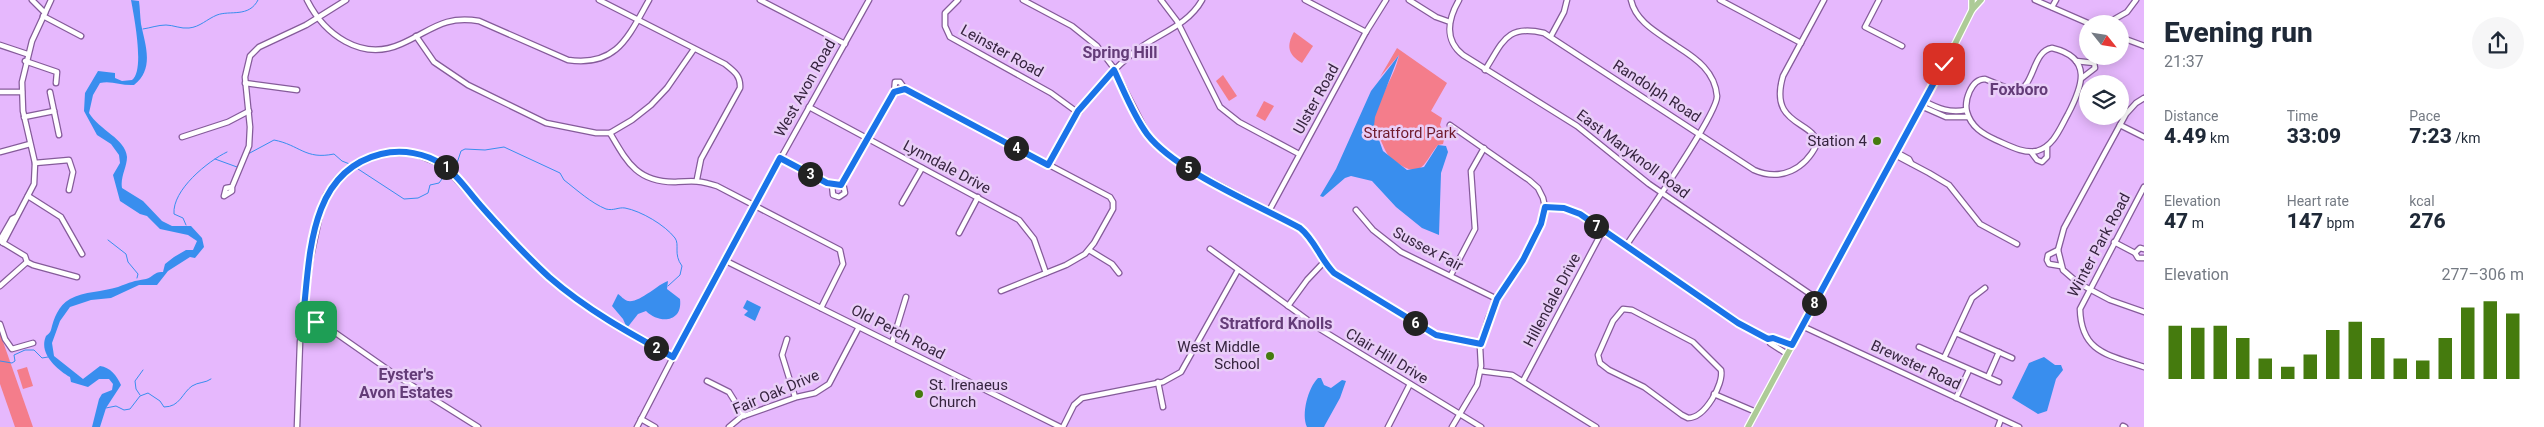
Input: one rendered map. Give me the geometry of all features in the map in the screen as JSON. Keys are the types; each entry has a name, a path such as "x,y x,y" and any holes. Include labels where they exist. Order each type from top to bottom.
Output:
{"main road":[{"path":"1972,0 1972,10"},
{"path":"1748,427 1972,10 1981,0"}],"street":[{"path":"32,0 44,15 82,36"},
{"path":"27,262 25,256 1,241 34,184 35,163 24,117 22,92 27,54 51,0"},
{"path":"307,0 330,33 344,42 371,49 392,47 448,20 479,21 568,60 584,62 602,59 618,50 649,0"},
{"path":"232,187 249,146 249,111 245,83 246,62 255,50 318,18 346,0"},
{"path":"599,0 725,64 740,81 735,98 701,159 697,179"},
{"path":"760,0 845,44"},
{"name":"West Avon Road","path":"638,426 724,260 869,0"},
{"name":"Leinster Road","path":"958,0 946,13 945,26 950,38 1051,93 1077,112"},
{"path":"1023,0 1085,35 1097,46 1114,70 1147,133 1163,152 1187,168 1269,211 1306,233 1324,262 1342,279 1436,335 1481,344"},
{"path":"1161,0 1178,24 1220,107 1239,122 1300,154"},
{"path":"1048,165 1077,112 1114,70 1142,46 1190,16 1202,0"},
{"path":"1306,0 1366,32"},
{"path":"1316,6 1320,0"},
{"name":"Ulster Road","path":"1269,211 1366,32 1386,0"},
{"path":"1409,0 1436,17 1450,22 1459,0"},
{"path":"1551,36 1564,12 1568,0"},
{"path":"1626,246 1700,134 1716,106 1717,98 1713,81 1703,64 1644,24 1633,8 1631,0"},
{"path":"1720,0 1801,43 1824,0"},
{"path":"1879,0 1865,27 1902,46"},
{"path":"2035,0 2079,19"},
{"path":"2052,7 2056,0"},
{"path":"2122,15 2128,12 2136,0"},
{"name":"East Maryknoll Road","path":"1450,22 1449,35 1455,49 1485,70 1588,133 1661,193 1816,298"},
{"name":"Randolph Road","path":"1485,70 1506,38 1516,31 1532,30 1551,36 1754,170 1776,174 1791,172 1802,165 1814,150 1816,138 1788,117 1780,101 1779,89 1783,76 1801,43"},
{"path":"416,36 428,54 442,69 528,116 557,127 610,133 632,120 651,105 667,88 694,49"},
{"path":"2129,40 2144,46"},
{"path":"0,45 27,54"},
{"path":"2047,147 2031,152 2021,150 1981,132 1968,117 1966,110 1969,93 1975,83 1981,78 2012,90 2022,89 2047,49 2062,51 2076,61 2094,63 2096,68 2087,75"},
{"path":"26,60 57,72 56,83"},
{"path":"2076,61 2081,75"},
{"path":"780,158 832,185 838,186 842,183 868,139 894,92 893,84 897,82 905,89 1110,198 1113,202 1113,209 1089,250 1074,261 1001,291"},
{"path":"245,83 297,90"},
{"path":"13,85 14,92"},
{"path":"894,92 905,89"},
{"path":"0,92 22,92"},
{"path":"50,92 59,124 59,135"},
{"path":"2031,152 2037,160 2042,162 2047,156 2047,147 2059,130 2079,93"},
{"path":"2129,110 2144,98"},
{"path":"1923,103 1942,110 1957,112 1966,110"},
{"path":"1923,103 1946,117 1968,117"},
{"name":"Lynndale Drive","path":"809,108 1019,220 1029,230 1046,273"},
{"path":"24,117 54,111"},
{"path":"182,136 228,122 249,111"},
{"path":"1450,125 1538,188 1545,207 1541,224 1526,254 1497,299 1481,344 1480,370 1477,384 1452,427"},
{"path":"2144,137 2120,125 2064,228 2058,250 2061,266 2071,278 2110,300 2144,312"},
{"path":"610,133 630,165 647,178 674,182 697,179 717,186 840,250 843,264 821,308"},
{"path":"0,152 30,144"},
{"path":"1451,275 1476,229 1471,171 1484,148"},
{"path":"297,427 298,380 303,318 318,218 331,186 346,172 371,157 394,152 413,153 433,160 451,171 521,250 577,300 605,320 673,357"},
{"path":"1895,154 1952,188 1980,224 2017,244"},
{"path":"35,163 69,160 73,172 69,190"},
{"path":"902,204 922,168"},
{"path":"832,185 833,195 839,197 845,193 842,183"},
{"name":"Winter Park Road","path":"2144,188 2080,309 2080,321 2085,338 2103,352 2144,367"},
{"path":"28,196 61,217 82,254"},
{"path":"959,233 978,197"},
{"path":"1545,207 1574,211 1738,323 1768,339 1770,343 1787,354"},
{"name":"Sussex Fair","path":"1356,210 1373,230 1401,252 1497,299"},
{"name":"Hillendale Drive","path":"1523,381 1603,230"},
{"path":"2114,242 2135,253 2138,258 2144,258"},
{"path":"2135,253 2140,248 2144,249"},
{"name":"Clair Hill Drive","path":"1210,249 1320,329 1481,427"},
{"path":"1089,250 1112,264 1119,273"},
{"path":"2058,250 2048,255 2047,260 2049,264 2061,266"},
{"name":"Old Perch Road","path":"724,260 1062,427"},
{"path":"27,262 77,277"},
{"path":"0,286 27,262"},
{"path":"1288,306 1307,280 1324,262"},
{"path":"1062,427 1074,405 1082,398 1174,377 1184,368 1238,270"},
{"path":"1944,358 1972,298 1985,288"},
{"path":"892,343 906,297"},
{"path":"1628,309 1693,342 1721,370 1722,376 1714,394 1704,411 1694,418 1688,418 1644,387 1602,365 1598,355 1613,320 1620,311 1628,309"},
{"path":"303,318 326,328 400,378 478,427"},
{"path":"0,324 5,339 12,349 34,343"},
{"name":"Brewster Road","path":"1802,326 2019,427"},
{"name":"Fair Oak Drive","path":"729,427 744,416 795,397 815,393 832,380 859,327"},
{"path":"1956,333 2012,358"},
{"path":"1768,339 1773,338 1792,345"},
{"path":"787,339 782,355 795,397"},
{"path":"1919,347 1999,382"},
{"path":"1988,378 1999,352"},
{"path":"1480,370 1500,372 1523,381 1596,427"},
{"path":"1956,398 1969,370"},
{"path":"707,381 729,392 744,416"},
{"path":"1158,382 1163,407"},
{"path":"1388,427 1410,384"},
{"path":"1714,394 1756,412"},
{"path":"641,420 655,427"},
{"path":"1998,427 2001,420"}],"green space":[{"path":"1294,32 1313,46 1302,63 1294,57 1290,50 1289,46"},
{"name":"Stratford Park","path":"1397,48 1447,83 1431,111 1442,118 1440,125 1445,135 1443,144 1438,145 1423,166 1413,170 1399,164 1389,156 1374,127 1376,110 1397,64 1399,55 1380,77"},
{"path":"1223,75 1237,96 1229,101 1216,81"},
{"path":"1264,101 1274,106 1265,121 1256,116"},
{"path":"0,333 33,427 15,427 0,384"},
{"path":"27,367 33,386 23,389 17,370"}],"water":[{"path":"131,0 139,1 147,56 145,72 134,85 100,83 93,95 89,113 99,125 122,145 125,151 127,161 122,188 143,201 162,221 172,226 191,226 202,238 204,247 195,258 190,257 168,271 157,285 139,285 111,298 91,300 70,307 60,321 52,343 54,356 83,379 100,366 107,368 115,375 121,385 106,408 100,427 92,427 99,399 102,394 112,390 113,384 109,379 99,379 88,387 71,382 70,377 50,361 44,343 46,336 51,331 57,313 62,305 75,296 112,289 146,279 158,272 163,272 165,264 186,250 193,250 197,241 188,235 160,229 147,216 140,214 120,201 113,175 120,163 119,155 111,144 97,135 84,111 85,93 98,71 115,73 115,78 122,81 132,80 136,75 138,43"},
{"path":"1399,55 1375,117 1374,126 1383,151 1407,170 1424,167 1438,145 1446,146 1448,152 1441,173 1439,235 1422,228 1396,207 1372,181 1351,176 1345,178 1323,197 1320,196 1336,169 1371,91"},
{"path":"668,281 667,289 680,299 678,313 669,319 663,319 657,318 646,311 638,314 627,328 623,319 612,306 618,294 628,301 633,301"},
{"path":"747,300 761,307 755,321 744,315 748,311 743,308"},
{"path":"2044,357 2055,365 2061,365 2063,370 2056,379 2047,411 2038,414 2012,398 2029,363"},
{"path":"1321,378 1324,385 1331,388 1342,380 1346,381 1340,398 1324,427 1307,427 1305,422 1306,401 1314,382"}],"waterway":[{"path":"143,29 160,25 183,28 193,27 217,15 250,9 258,0"},
{"path":"248,154 274,140 309,154 334,154 342,161 352,165"},
{"path":"450,169 457,163 461,151 465,149 485,150 504,147 560,173 564,180 584,196 606,209 625,208 645,215 671,233 676,241 678,258 682,266 680,275 668,286"},
{"path":"186,225 183,218 174,214 179,195 201,169 227,152"},
{"path":"215,159 237,167 240,162"},
{"path":"355,167 404,199 418,198 428,193 430,185 439,183 447,172"},
{"path":"108,240 126,254 128,262 138,274 137,278"},
{"path":"0,361 12,363 15,361 14,355 25,350 34,350 42,358 48,357"},
{"path":"140,395 136,389 135,381 143,370"},
{"path":"106,408 116,406 124,410 130,409 140,396 148,393 160,401 164,407 174,405 192,386 211,379"}],"place":[{"name":"Station 4","path":"1877,141"},
{"name":"West Middle School","path":"1270,356"},
{"name":"St. Irenaeus Church","path":"919,394"}],"district":[{"name":"Spring Hill","path":"1120,52"},
{"name":"Foxboro","path":"2019,89"},
{"name":"Stratford Knolls","path":"1276,323"},
{"name":"Eyster's Avon Estates","path":"406,383"}],"route":[{"path":"316,322 303,318 310,261 318,218 331,186 346,172 371,157 394,152 413,153 425,156 451,171 521,250 577,300 605,320 673,357 780,158 827,183 834,186 841,185 894,92 899,89 905,89 1048,165 1078,111 1095,89 1114,70 1147,133 1163,152 1187,168 1300,228 1310,237 1324,262 1334,273 1436,335 1481,344 1484,330 1497,299 1523,260 1541,224 1545,207 1552,207 1564,208 1580,214 1748,329 1768,339 1773,338 1792,345 1944,64"}]}
